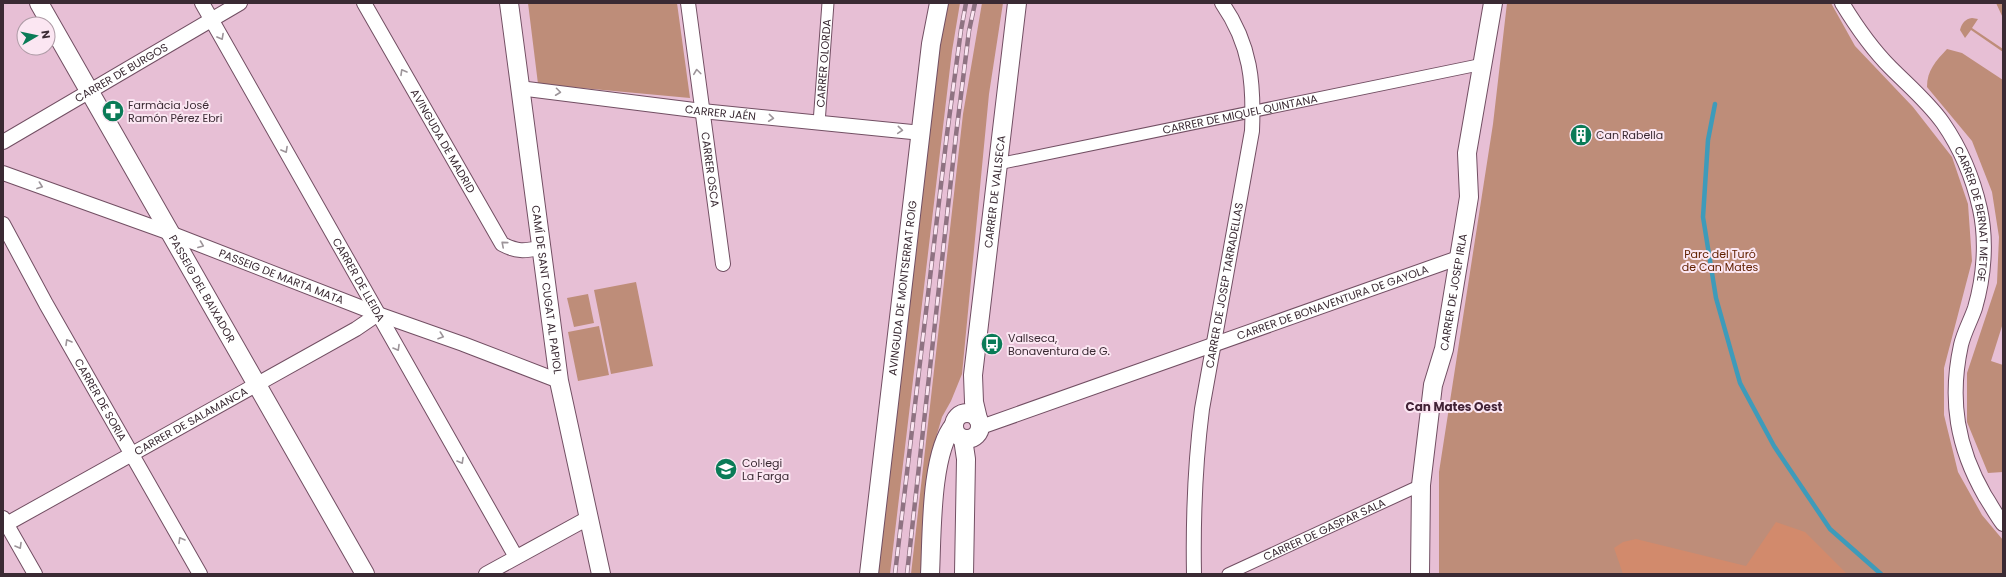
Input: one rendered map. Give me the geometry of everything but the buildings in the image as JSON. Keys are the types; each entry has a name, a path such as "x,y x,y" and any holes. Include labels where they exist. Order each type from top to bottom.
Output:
{"street":[{"name":"PASSEIG DEL BAIXADOR","path":"39,3 365,574"},
{"name":"CARRER DE LLEIDA","path":"202,3 516,557"},
{"name":"CARRER DE BURGOS","path":"3,142 240,3"},
{"name":"AVINGUDA DE MADRID","path":"364,3 502,244 513,250 524,251 540,248"},
{"name":"CAMÍ DE SANT CUGAT AL PAPIOL","path":"509,3 540,248 559,381 602,574"},
{"name":"CARRER OSCA","path":"688,3 723,264"},
{"name":"CARRER OLORDA","path":"819,123 828,3"},
{"name":"AVINGUDA DE MONTSERRAT ROIG","path":"869,574 922,133 931,44 939,3"},
{"name":"CARRER DE VALLSECA","path":"964,574 967,429 974,402 973,380 1017,3"},
{"name":"CARRER DE JOSEP TARRADELLAS","path":"1194,574 1193,522 1198,443 1252,131 1253,110 1251,73 1244,48 1229,13 1222,3"},
{"name":"CARRER DE BERNAT METGE","path":"1842,3 1856,26 1890,67 1916,92 1942,122 1962,155 1972,179 1980,210 1983,256 1981,284 1962,343 1956,381 1956,414 1964,449 1979,484 2003,524"},
{"name":"CARRER DE JOSEP IRLA","path":"1420,574 1421,486 1433,385 1443,355 1468,197 1467,153 1483,64 1491,6"},
{"name":"CARRER DE MIQUEL QUINTANA","path":"998,164 1253,110 1483,64"},
{"name":"CARRER JAÉN","path":"519,88 702,111 922,133"},
{"name":"PASSEIG DE MARTA MATA","path":"3,173 170,233 378,314 559,381"},
{"name":"CARRER DE SORIA","path":"3,224 200,574"},
{"name":"CARRER DE BONAVENTURA DE GAYOLA","path":"967,429 1458,258"},
{"name":"CARRER DE SALAMANCA","path":"4,523 132,455 356,329 378,314"},
{"path":"930,574 936,473 943,442 967,429"},
{"name":"CARRER DE GASPAR SALA","path":"1228,574 1421,486"},
{"path":"486,574 590,517"},
{"path":"4,523 35,574"}],"green space":[{"path":"528,3 677,3 690,98 538,84"},
{"path":"946,3 960,3 952,51 890,574 876,574 943,17"},
{"path":"982,3 1003,3 989,94 962,374 951,401 942,417 931,455 922,574 911,574 963,114"},
{"name":"Parc del Turó de Can Mates","path":"1507,3 1831,3 1855,46 1913,107 1952,157 1968,204 1972,261 1944,368 1944,415 1958,472 1982,515 2003,540 2003,574 1439,574 1439,472 1493,124"},
{"path":"1996,3 2003,3 2003,18"},
{"path":"1972,18 1978,19 1972,28 2003,49 2003,52 1971,30 1965,38 1960,30 1966,20"},
{"path":"1947,49 1962,53 2003,80 2003,323 1991,361 2003,365 2003,472 1988,473 1967,422 1967,373 1997,283 1999,237 1992,192 1972,141 1927,87 1930,71"},
{"path":"636,282 653,366 611,374 594,290"},
{"path":"588,294 594,323 574,327 567,298"},
{"path":"599,326 609,375 578,381 568,332"}],"shaded area":[{"path":"1776,522 1805,532 1847,574 1623,574 1614,548 1623,542 1636,539 1746,566"}],"waterway":[{"path":"1715,104 1708,140 1703,217 1716,298 1740,383 1774,446 1830,529 1881,574"}],"railway":[{"path":"895,574 947,134 966,3"},
{"path":"907,574 956,135 969,31 975,3"}],"place":[{"name":"Farmàcia José Ramón Pérez Ebri","path":"113,111"},
{"name":"Can Rabella","path":"1581,135"},
{"name":"Vallseca, Bonaventura de G.","path":"992,344"},
{"name":"Col·legi La Farga","path":"726,469"}],"district":[{"name":"Can Mates Oest","path":"1454,406"}]}
